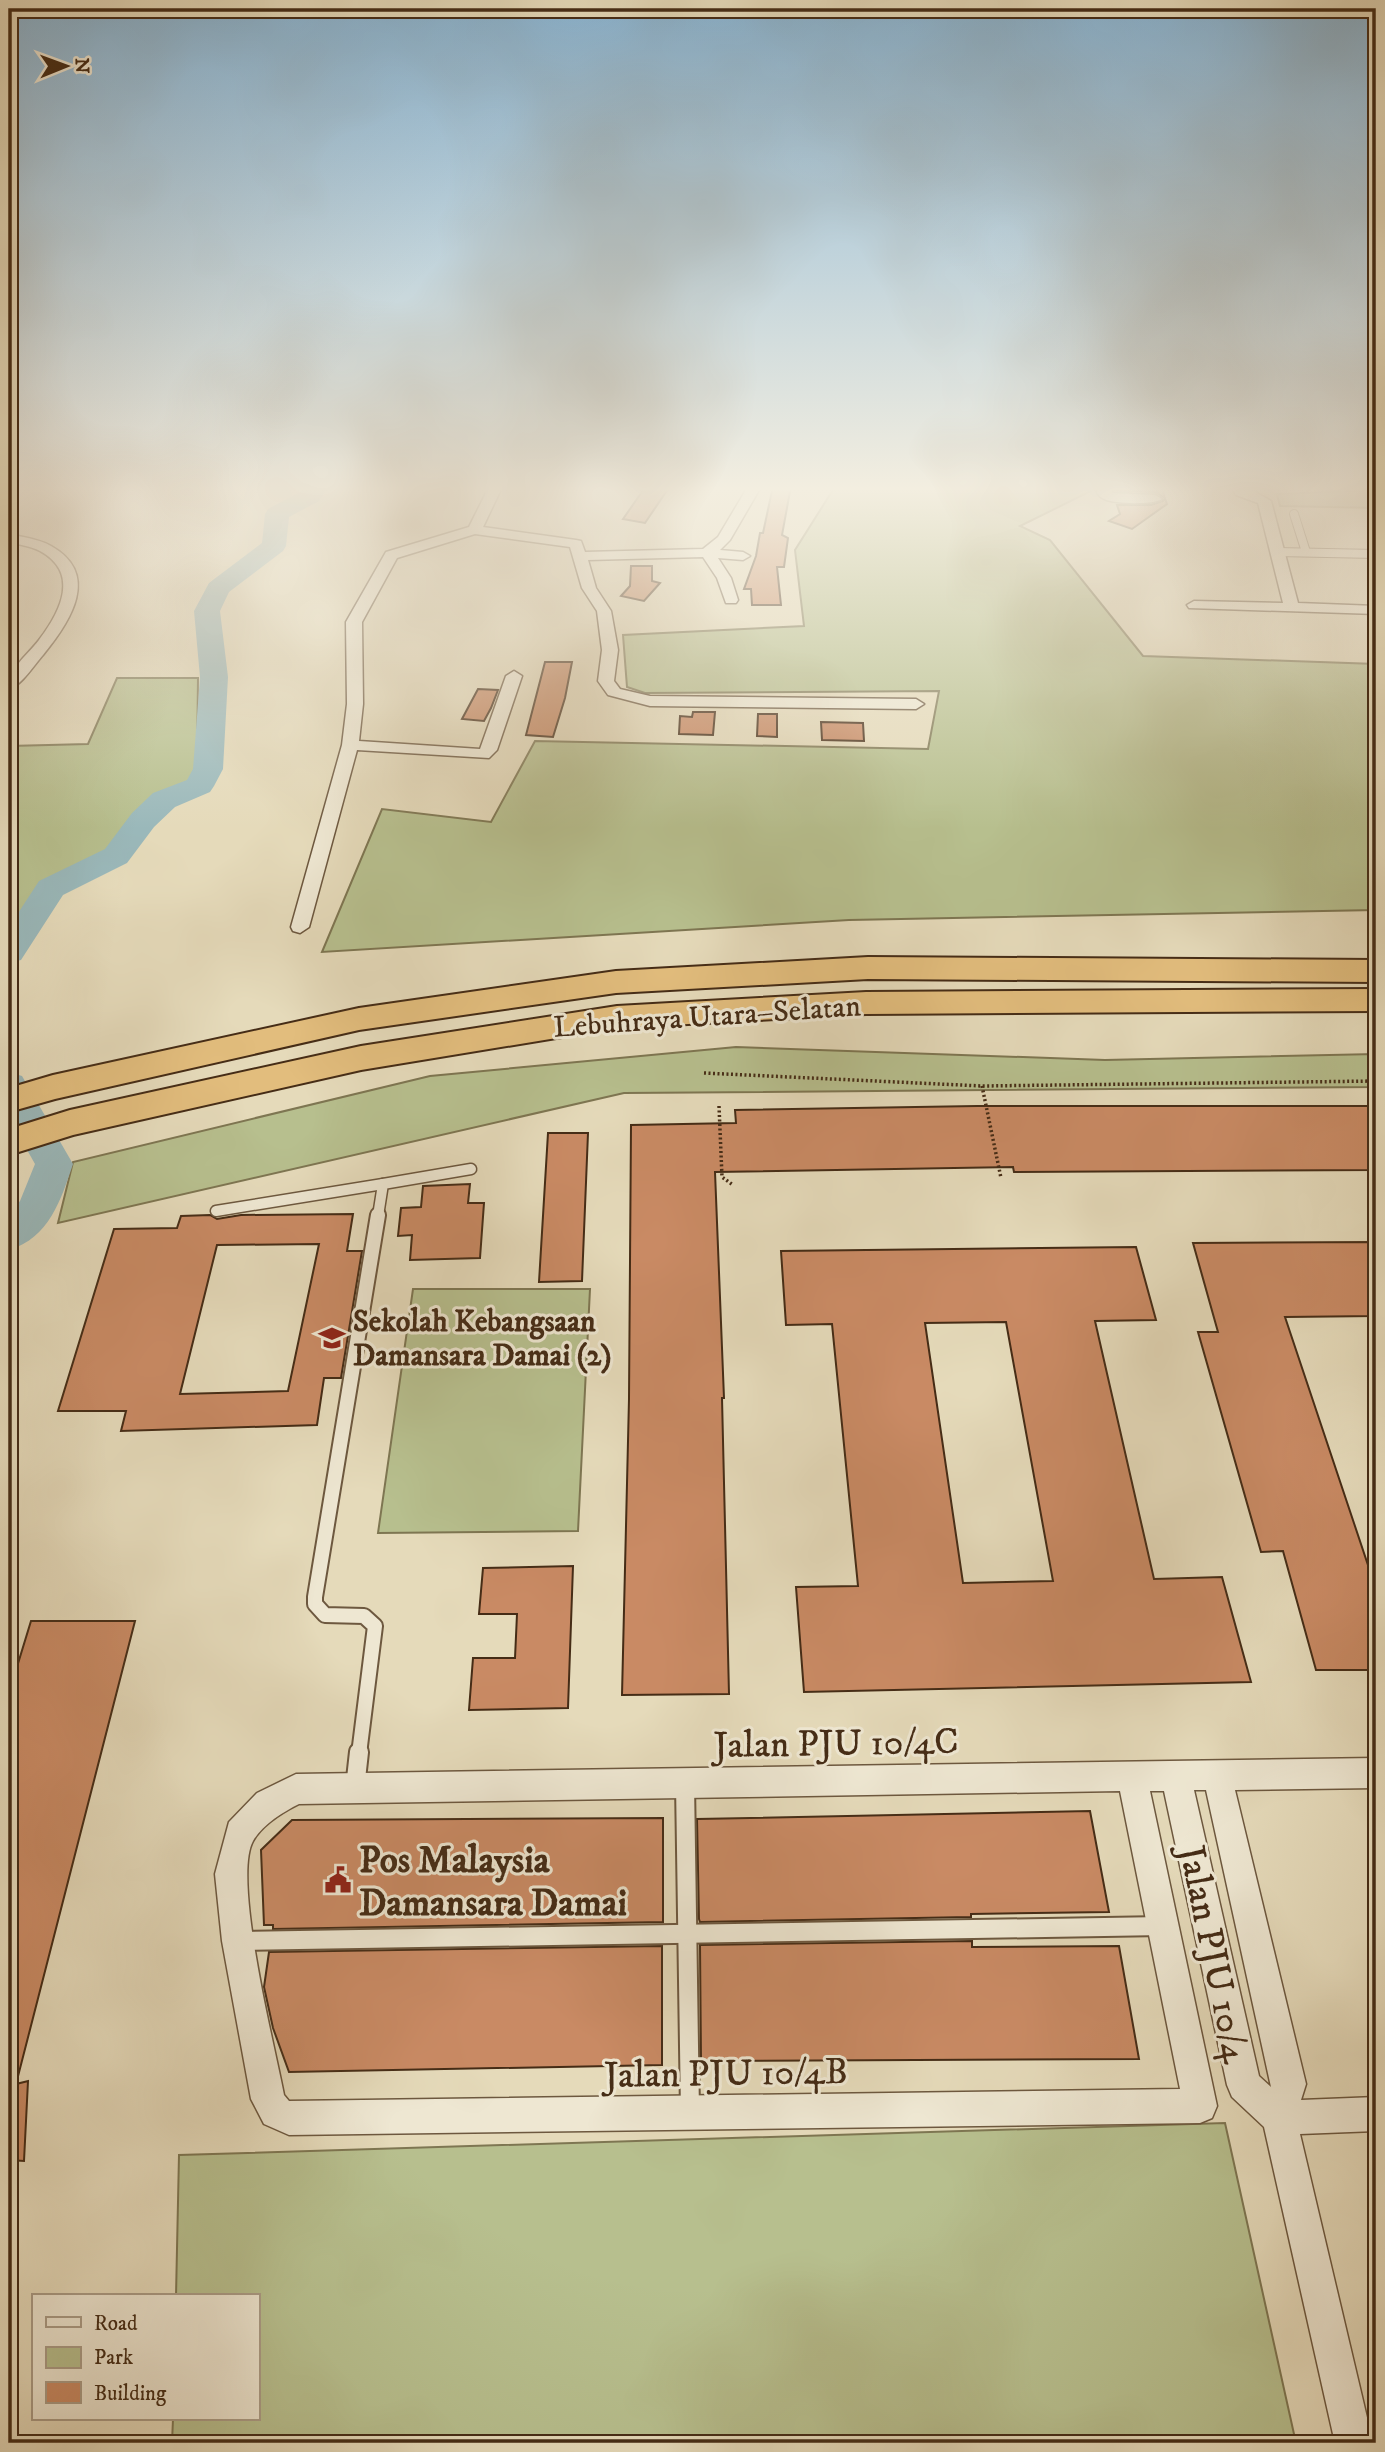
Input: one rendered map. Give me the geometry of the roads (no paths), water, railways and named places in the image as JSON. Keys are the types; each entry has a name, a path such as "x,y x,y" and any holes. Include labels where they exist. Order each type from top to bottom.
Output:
{"highway":[{"name":"Lebuhraya Utara–Selatan","path":"9,1100 53,1087 359,1019 616,982 868,968 1376,971"},
{"name":"Lebuhraya Utara–Selatan","path":"9,1142 70,1123 361,1058 617,1017 866,1003 1376,1000"}],"street":[{"path":"9,684 43,645 70,599"},
{"path":"300,927 350,745 355,704 354,622 366,599"},
{"path":"596,599 604,611 610,650 606,681 614,692 650,701 916,704"},
{"path":"1290,599 1292,608"},
{"path":"1194,605 1376,610"},
{"path":"350,745 482,754 489,750 514,676"},
{"name":"Jalan PJU 10/4C","path":"296,1789 1376,1773"},
{"name":"Jalan PJU 10/4","path":"1217,1775 1289,2084 1279,2118 1354,2443"},
{"name":"Jalan PJU 10/4B","path":"296,1789 268,1804 240,1833 230,1874 238,1941 268,2099 272,2109 279,2115 289,2118 1200,2106 1132,1776"},
{"name":"Jalan PJU 10/4","path":"1176,1776 1244,2085 1279,2118"},
{"path":"1279,2118 1376,2114"}],"lane":[{"path":"216,1211 471,1169"},
{"path":"355,1788 374,1626 364,1616 325,1615 315,1604 314,1597 383,1184"},
{"path":"685,1783 690,2112"},
{"path":"238,1941 1163,1926"}],"waterway":[{"path":"9,952 51,888 116,856 143,820 164,800 199,786 208,769 214,677 207,611 213,599"},
{"path":"9,1085 54,1164 43,1195 32,1214 26,1223 9,1235"}],"place":[{"name":"Sekolah Kebangsaan Damansara Damai (2)","path":"332,1338"},
{"name":"Pos Malaysia Damansara Damai","path":"338,1880"}]}
